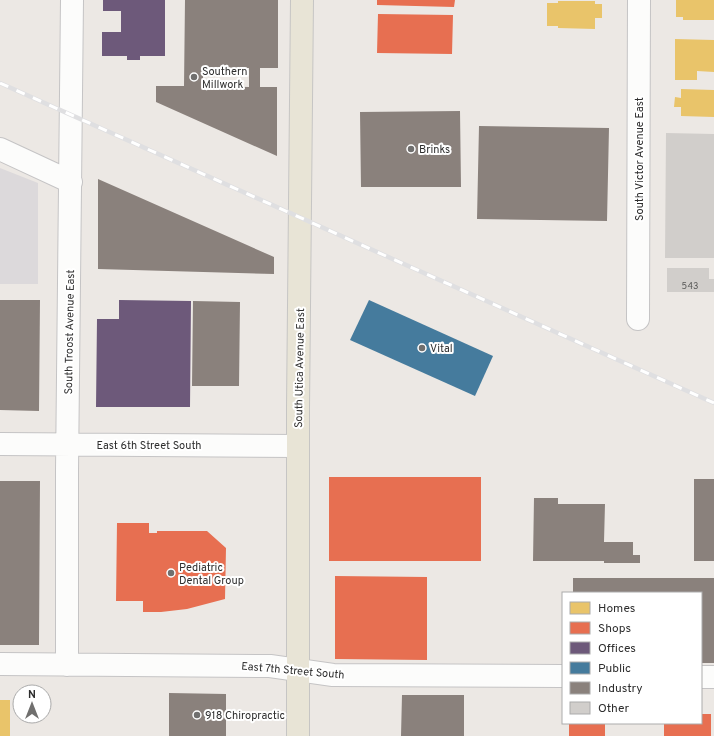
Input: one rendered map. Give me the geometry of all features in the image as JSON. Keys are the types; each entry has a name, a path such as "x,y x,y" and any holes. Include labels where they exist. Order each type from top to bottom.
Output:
{"main road":[{"name":"South Utica Avenue East","path":"298,736 298,446 302,0"}],"street":[{"name":"South Troost Avenue East","path":"67,665 67,445 72,0"},
{"name":"South Victor Avenue East","path":"638,319 639,0"},
{"path":"0,149 71,182"},
{"name":"East 6th Street South","path":"0,444 298,446"},
{"name":"East 7th Street South","path":"0,664 270,666 333,675 562,676"},
{"path":"702,676 714,677"}],"shaded area":[{"path":"0,168 38,183 38,284 0,284"}],"building: Homes":[{"path":"676,0 714,0 714,20 683,20 683,17 676,17"},
{"path":"558,1 595,1 595,4 602,4 602,18 595,18 595,29 558,28 558,26 547,26 547,3 558,3"},
{"path":"675,39 714,40 714,72 697,71 697,80 675,80"},
{"path":"681,89 714,90 714,117 681,116 681,107 674,107 675,97 681,98"},
{"path":"0,700 10,700 10,736 0,736"}],"building: Shops":[{"path":"377,0 455,0 454,7 377,5"},
{"path":"378,14 453,15 452,54 377,53"},
{"path":"329,477 481,477 481,561 329,561"},
{"name":"Pediatric Dental Group","path":"117,523 149,523 149,533 157,533 157,531 207,531 226,548 225,599 187,609 161,612 143,612 143,601 116,601"},
{"path":"335,576 427,577 427,660 335,659"},
{"path":"702,714 711,714 711,736 664,736 664,724 702,724"},
{"path":"569,724 605,724 605,736 569,736"}],"building: Offices":[{"path":"103,0 165,0 165,56 140,56 140,60 127,60 127,56 102,56 102,32 121,32 121,11 103,11"},
{"path":"119,300 191,301 190,407 96,407 97,319 119,319"}],"building: Public":[{"name":"Vital","path":"369,300 493,356 475,396 350,340"}],"building: Industry":[{"name":"Southern Millwork","path":"185,0 278,0 278,68 260,68 260,87 277,87 277,156 156,102 156,86 184,86","holes":["203,67 249,68 249,87 203,86"]},
{"name":"Brinks","path":"460,111 461,187 361,187 360,112"},
{"path":"479,126 609,128 607,221 477,219"},
{"path":"98,179 274,257 274,274 98,269"},
{"path":"0,300 40,300 39,411 0,410"},
{"path":"193,301 240,302 239,386 192,386"},
{"path":"694,479 714,479 714,561 694,561"},
{"path":"0,481 40,481 39,645 0,645"},
{"path":"534,498 558,498 558,504 605,504 604,542 633,542 633,555 640,555 640,563 604,563 604,561 533,561"},
{"path":"573,578 714,578 714,663 702,663 702,592 573,592"},
{"name":"918 Chiropractic","path":"169,693 226,694 226,736 169,736"},
{"path":"402,695 464,695 464,736 401,736"}],"building: Other":[{"path":"666,133 714,134 714,258 665,258"},
{"path":"667,268 709,268 709,279 714,279 714,292 667,292"}],"railway":[{"path":"0,83 714,403"}],"place":[{"name":"Southern Millwork","path":"194,77"},
{"name":"Brinks","path":"411,149"},
{"name":"Vital","path":"422,348"},
{"name":"Pediatric Dental Group","path":"171,573"},
{"name":"918 Chiropractic","path":"197,715"}]}
